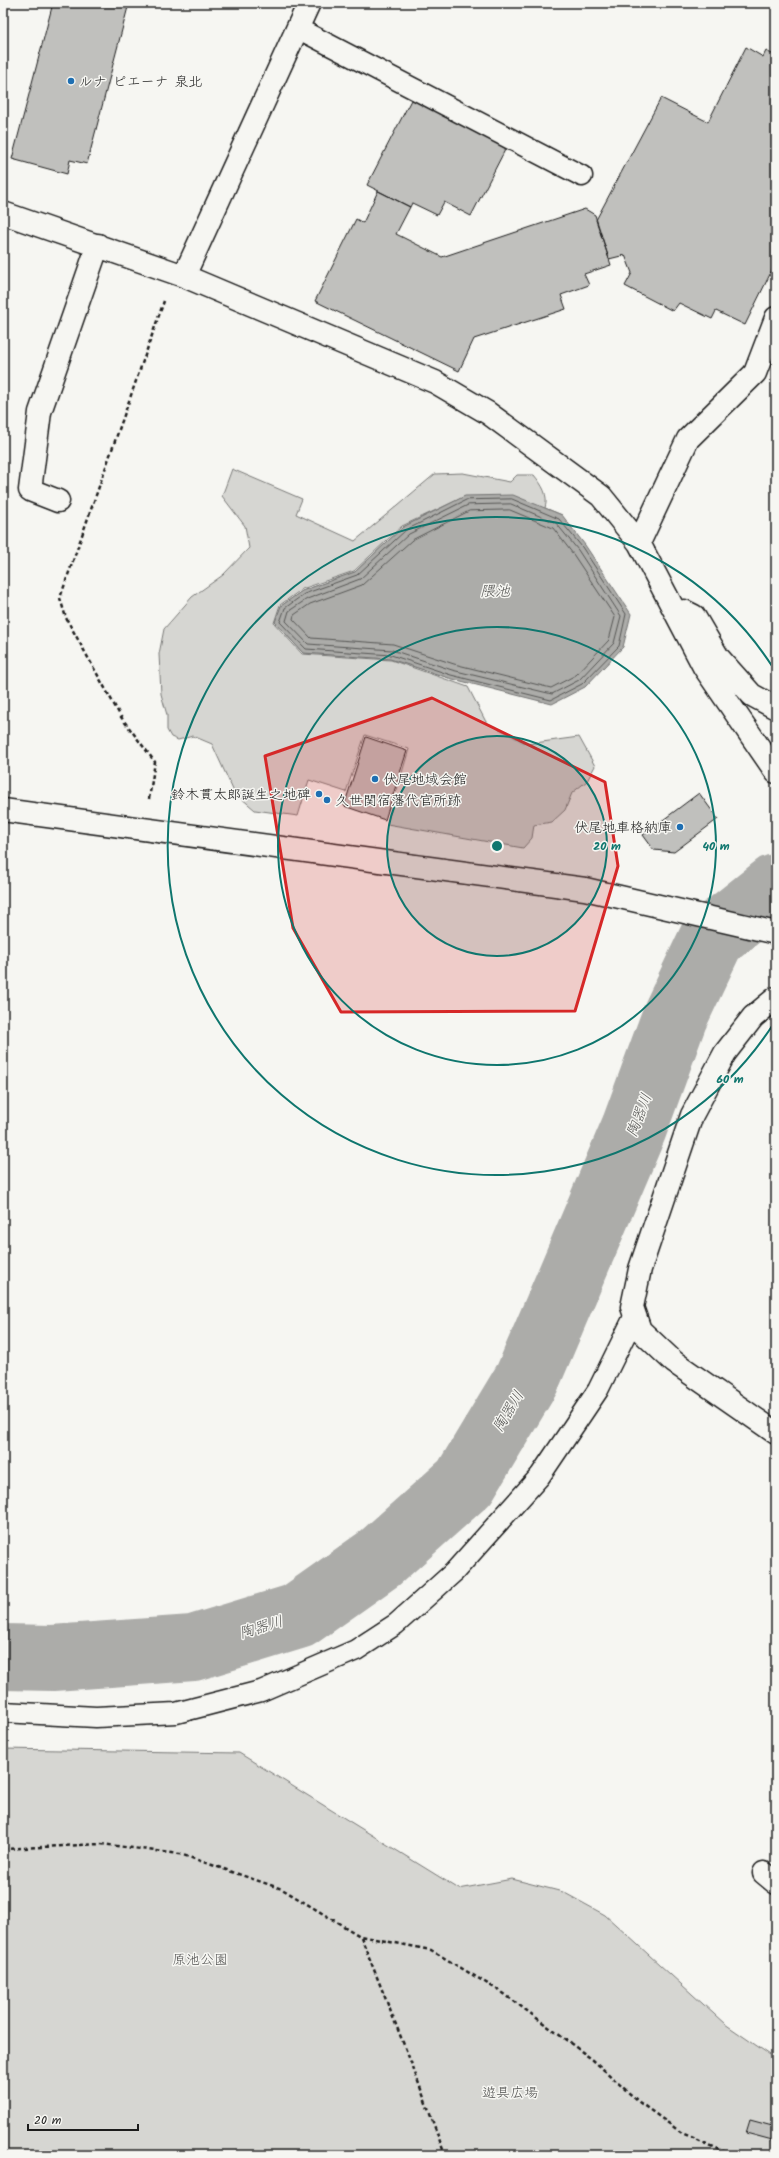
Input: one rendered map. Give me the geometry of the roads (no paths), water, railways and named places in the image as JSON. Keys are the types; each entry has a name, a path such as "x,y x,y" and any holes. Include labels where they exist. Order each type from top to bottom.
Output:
{"street":[{"path":"179,275 309,3"},
{"path":"3,213 98,245 179,275 435,382 488,413 601,496 639,543 704,667 776,772"},
{"path":"58,501 30,490 40,412 98,245"},
{"path":"639,543 688,439 754,373 776,318"},
{"path":"671,603 694,616 718,656 752,695 776,708"},
{"path":"3,810 585,889 648,902 776,933"},
{"path":"776,998 753,1017 725,1053 692,1115 640,1269 632,1307 640,1330 674,1362 776,1433"}],"lane":[{"path":"297,28 582,176"},
{"path":"3,1712 96,1716 176,1713 261,1691 356,1650 396,1624 454,1572 540,1476 598,1390 635,1315"}],"water":[{"name":"隈池","path":"513,495 562,515 585,545 631,614 623,647 585,687 552,704 449,678 390,659 303,653 275,622 281,606 302,591 355,572 403,527 465,496"}],"waterway":[{"name":"陶器川","path":"3,1657 53,1658 193,1648 298,1616 380,1558 465,1482 527,1379 634,1128 675,1016 712,938 776,887"}],"place":[{"name":"ルナ ピエーナ 泉北","path":"71,81"},
{"name":"伏尾地域会館","path":"375,779"},
{"name":"鈴木貫太郎誕生之地碑","path":"319,794"},
{"name":"久世関宿藩代官所跡","path":"327,800"},
{"name":"伏尾地車格納庫","path":"680,827"}],"park label":[{"name":"原池公園","path":"200,1959"},
{"name":"遊具広場","path":"510,2092"}]}
